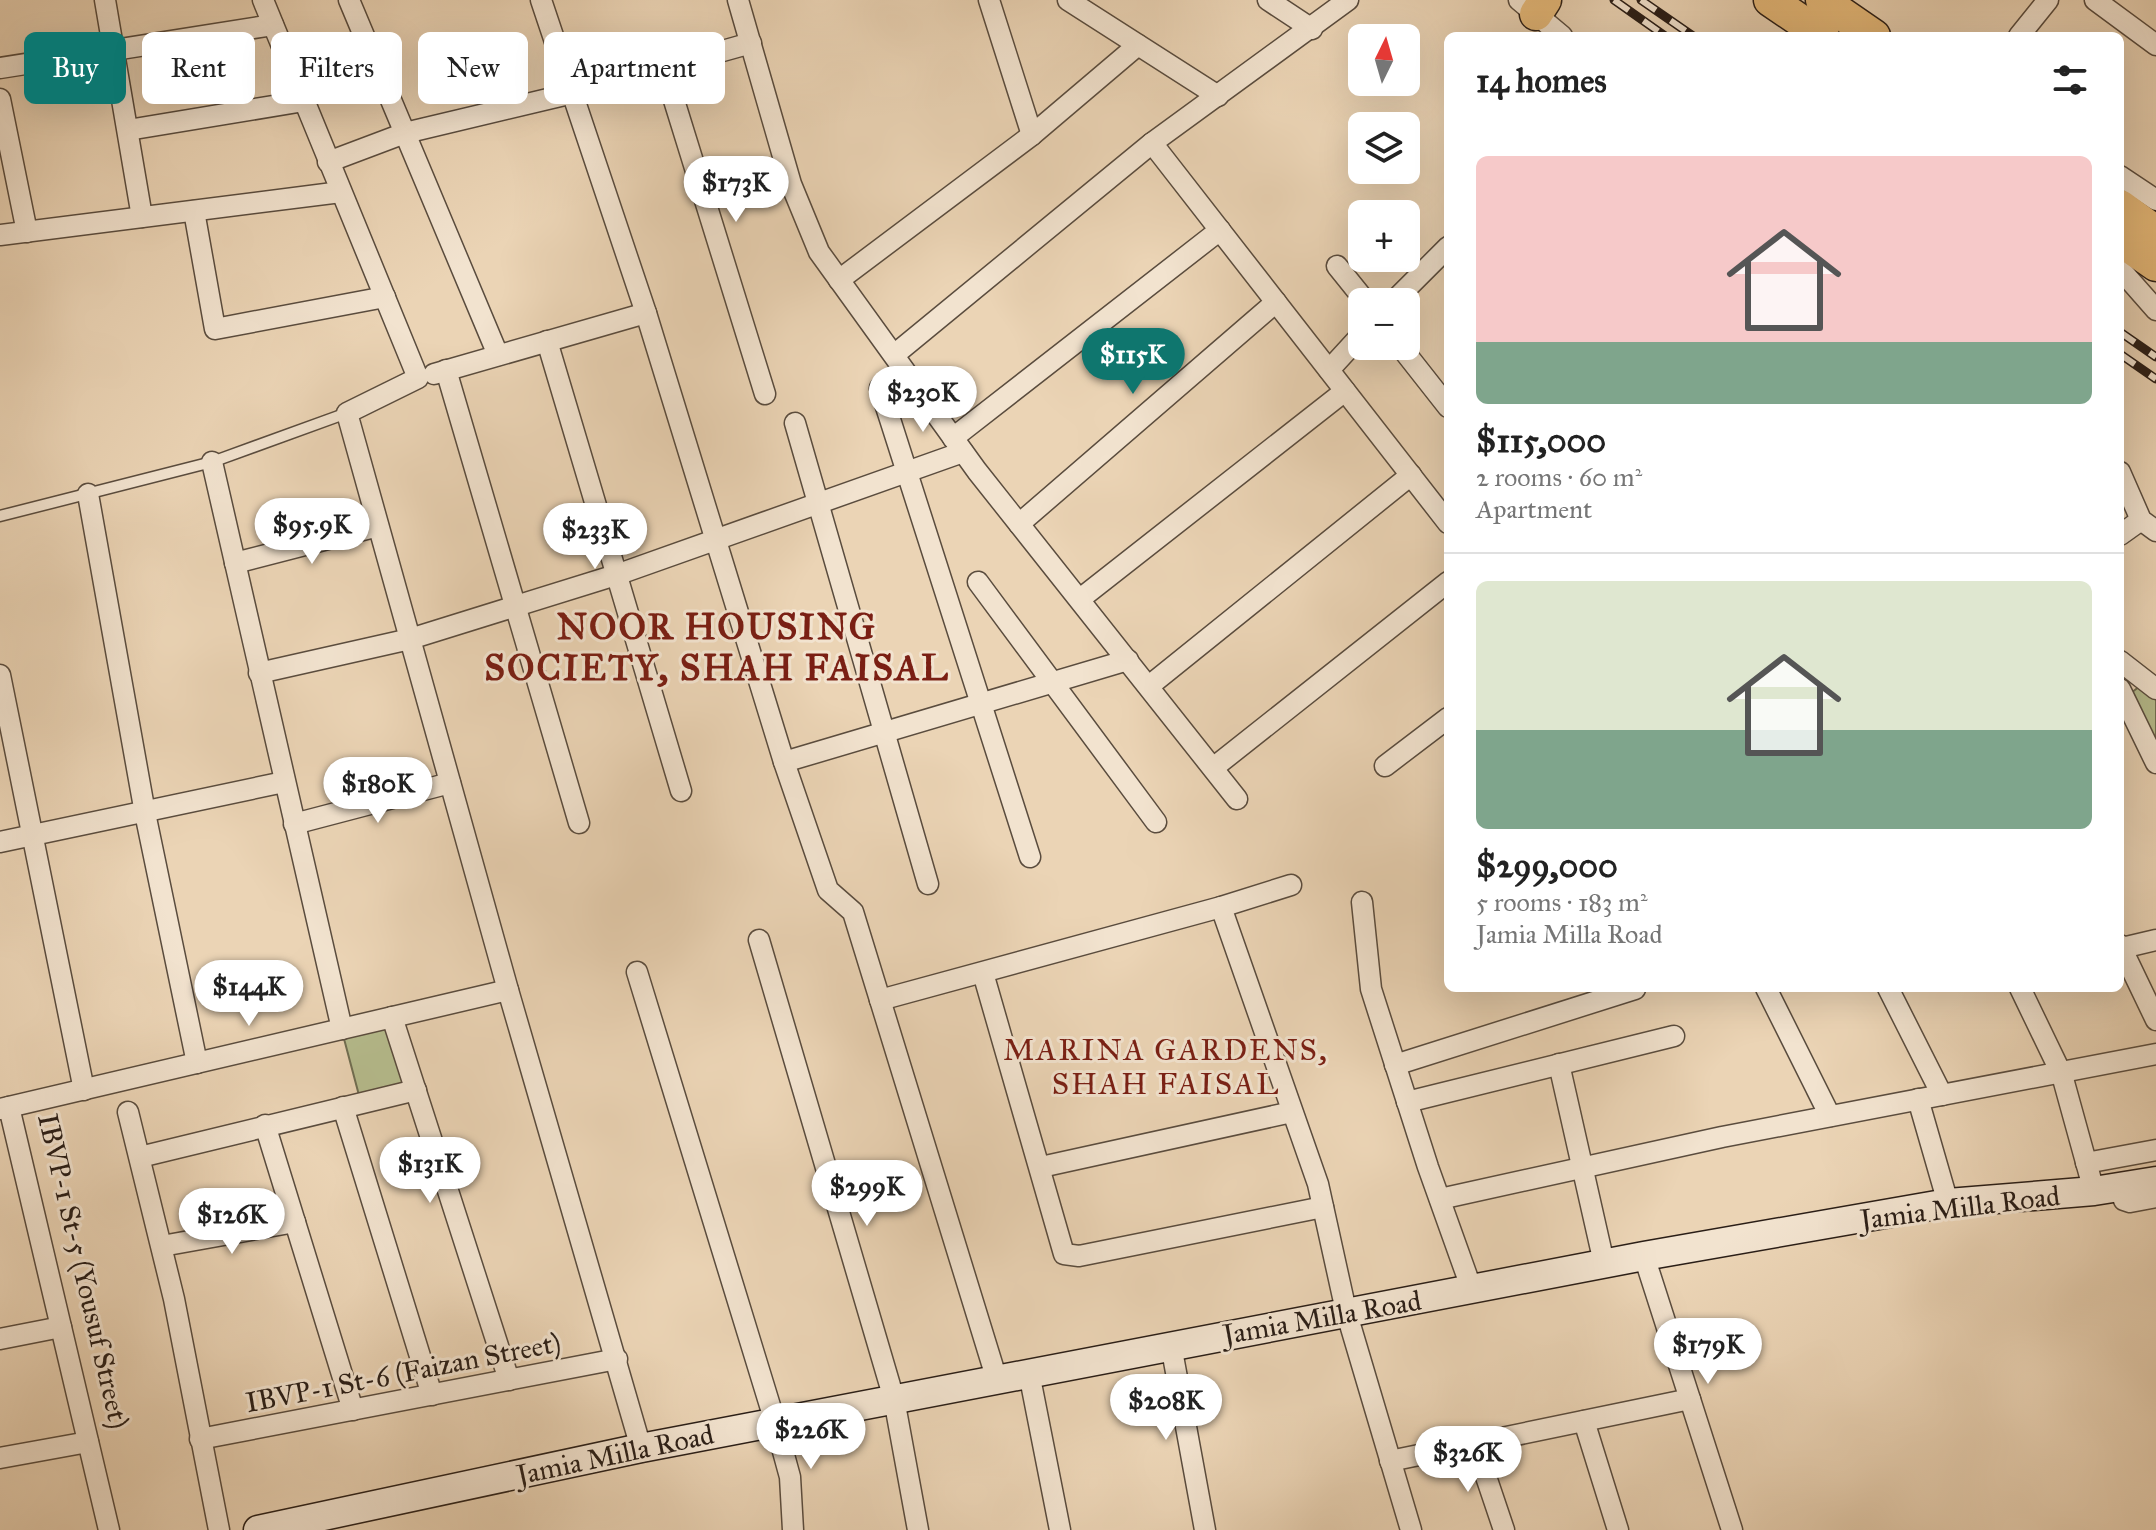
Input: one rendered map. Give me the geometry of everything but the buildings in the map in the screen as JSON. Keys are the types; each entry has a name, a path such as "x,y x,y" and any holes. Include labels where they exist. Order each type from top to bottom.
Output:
{"highway":[{"path":"1770,0 1817,32"},
{"path":"1822,0 1868,32"},
{"path":"2124,209 2156,232"},
{"path":"2124,243 2156,265"}],"main road":[{"path":"2124,259 2156,283"},
{"name":"Jamia Milla Road","path":"258,1530 641,1448 1604,1263 1948,1203 2107,1189 2156,1181"}],"street":[{"path":"105,0 111,32"},
{"path":"263,0 276,32"},
{"path":"349,0 498,355"},
{"path":"541,0 552,32"},
{"path":"738,0 791,184 819,252 958,445 1237,799"},
{"path":"989,0 1032,135"},
{"path":"1068,0 1218,96"},
{"path":"1268,0 1312,29"},
{"path":"894,355 1152,143 1348,0"},
{"path":"2022,32 2048,0"},
{"path":"2095,0 2156,45"},
{"path":"1529,3 1558,32"},
{"path":"126,48 273,25"},
{"path":"725,50 751,43"},
{"path":"839,280 1032,135 1138,45"},
{"path":"0,68 24,64"},
{"path":"0,99 27,232"},
{"path":"328,162 405,133 544,100"},
{"path":"123,104 142,217"},
{"path":"128,130 286,104"},
{"path":"305,104 418,378"},
{"path":"577,104 646,313 784,762 828,890 853,912 997,1380"},
{"path":"675,104 765,394"},
{"path":"1152,143 1444,518"},
{"path":"2124,179 2156,200"},
{"path":"0,235 341,192"},
{"path":"194,211 215,329 385,297"},
{"path":"259,673 410,639 619,574 906,473 958,445 1220,230"},
{"path":"1407,288 1444,251"},
{"path":"1337,266 1355,288"},
{"path":"2124,274 2156,310"},
{"path":"1019,524 1276,302"},
{"path":"641,1448 508,990 347,413 418,378 646,313"},
{"path":"547,341 619,574 681,791"},
{"path":"1329,370 1348,349"},
{"path":"1411,360 1444,402"},
{"path":"446,370 518,605 579,823"},
{"path":"880,388 1030,857"},
{"path":"1080,599 1345,391"},
{"path":"795,423 928,884"},
{"path":"212,462 342,1029"},
{"path":"1149,686 1411,475"},
{"path":"2124,479 2149,526 2124,534"},
{"path":"88,494 145,813 197,1063"},
{"path":"235,563 378,526"},
{"path":"978,582 1156,822"},
{"path":"1213,768 1444,585"},
{"path":"784,762 1128,660"},
{"path":"2124,664 2156,689"},
{"path":"0,675 84,1090"},
{"path":"2124,697 2156,763"},
{"path":"1385,766 1444,721"},
{"path":"0,842 284,782"},
{"path":"294,824 450,783"},
{"path":"880,1000 1291,885"},
{"path":"1362,902 1371,989 1472,1290"},
{"path":"1221,907 1323,1207 1346,1311 1411,1530"},
{"path":"759,940 894,1399 918,1530"},
{"path":"2124,945 2156,940"},
{"path":"2124,952 2156,1020"},
{"path":"637,972 775,1422 790,1477 793,1530"},
{"path":"983,973 1064,1254 1071,1257 1323,1207"},
{"path":"109,1530 92,1445 9,1107 508,990"},
{"path":"1395,1065 1626,992"},
{"path":"1768,992 1830,1116"},
{"path":"1890,992 1942,1095"},
{"path":"2022,992 2062,1075 2086,1163 2107,1189 2124,1200 2130,1202 2156,1197"},
{"path":"392,1017 509,1380"},
{"path":"392,1017 509,1380"},
{"path":"1407,1102 1674,1036"},
{"path":"1440,1199 1830,1116 2062,1075 2156,1054"},
{"path":"1559,1064 1604,1263"},
{"path":"140,1157 416,1090"},
{"path":"1918,1099 1948,1203"},
{"name":"IBVP-1 St-5 (Yousuf Street)","path":"9,1107 92,1445"},
{"path":"343,1107 432,1395"},
{"path":"128,1112 162,1246 219,1530"},
{"path":"1041,1167 1292,1112"},
{"path":"265,1125 353,1410"},
{"path":"2086,1163 2156,1150"},
{"path":"162,1246 295,1222"},
{"path":"1644,1256 1732,1530"},
{"path":"0,1339 61,1327"},
{"path":"1171,1345 1205,1530"},
{"name":"IBVP-1 St-6 (Faizan Street)","path":"200,1439 617,1359"},
{"path":"1029,1373 1060,1530"},
{"path":"1390,1461 1690,1399"},
{"path":"1584,1421 1618,1530"},
{"path":"1475,1444 1504,1530"},
{"path":"0,1458 92,1445"}],"lane":[{"path":"0,516 212,462 347,413"}],"green space":[{"path":"2140,686 2156,699 2156,747 2131,693"},
{"path":"390,1023 409,1089 360,1099 343,1035"}],"railway":[{"path":"1614,0 1659,32"},
{"path":"1641,0 1687,32"},
{"path":"2124,335 2156,357"},
{"path":"2124,357 2156,379"}],"district":[{"name":"NOOR HOUSING SOCIETY, SHAH FAISAL","path":"717,646"},
{"name":"MARINA GARDENS, SHAH FAISAL","path":"1166,1067"}]}
